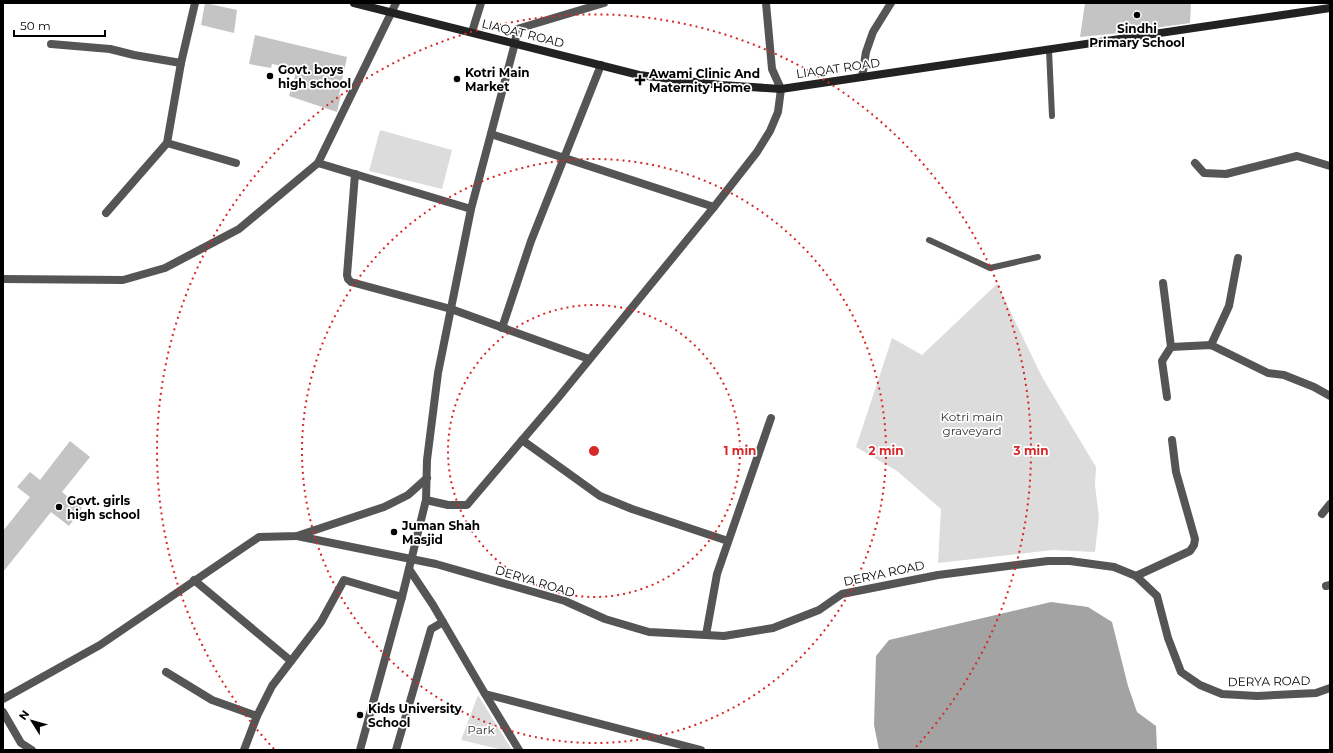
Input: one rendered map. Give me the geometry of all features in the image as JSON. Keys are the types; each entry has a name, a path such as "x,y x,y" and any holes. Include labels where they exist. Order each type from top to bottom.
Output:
{"street":[{"path":"106,213 167,143 180,63 195,3"},
{"name":"LIAQAT ROAD","path":"354,3 639,75 721,85 780,89 1330,8"},
{"path":"3,279 123,280 165,268 239,229 318,163 396,3"},
{"path":"472,32 481,3"},
{"path":"360,750 402,597 426,500 427,460 438,373 471,209 516,43 517,29 604,3"},
{"path":"426,500 448,505 468,505 714,207 757,152 770,131 778,112 780,89 772,69 766,3"},
{"path":"862,77 866,52 873,32 891,3"},
{"path":"51,44 110,49 180,63"},
{"path":"502,328 531,241 601,65"},
{"path":"491,134 714,207"},
{"path":"167,143 236,163"},
{"path":"1195,163 1204,174 1226,174 1297,156 1330,166"},
{"path":"318,163 471,209"},
{"path":"355,174 347,275 351,282 451,309 589,359"},
{"path":"1211,345 1229,306 1238,258"},
{"path":"1163,282 1171,347 1162,360 1167,397"},
{"path":"1171,347 1211,345 1268,373 1284,375 1314,387 1330,396"},
{"path":"706,635 718,574 771,418"},
{"path":"522,440 600,496 632,509 728,541"},
{"path":"1136,576 1190,551 1194,546 1195,539 1176,472 1172,440"},
{"path":"3,700 100,644 259,537 297,536 384,507 408,495 427,478"},
{"path":"1322,514 1330,504"},
{"name":"DERYA ROAD","path":"297,536 436,564 566,601 605,619 649,632 724,636 773,628 818,610 842,594 938,575 1048,561 1070,561 1114,567 1136,576 1157,596 1168,638 1181,672 1200,685 1222,694 1258,696 1316,693 1330,688"},
{"path":"409,569 443,622 519,750"},
{"path":"194,580 292,661"},
{"path":"244,750 257,716 272,686 321,622 344,580 402,597"},
{"path":"396,750 431,629 443,622"},
{"path":"166,672 212,700 257,716"},
{"path":"486,694 701,750"},
{"path":"3,712 21,743 32,750"}],"lane":[{"path":"1049,50 1052,116"},
{"path":"929,240 990,268 1038,257"}],"green space":[{"path":"380,130 452,150 442,189 369,171"},
{"name":"Kotri main graveyard","path":"997,284 1042,377 1096,467 1095,485 1099,517 1095,552 1053,550 938,563 941,509 897,471 856,447 892,338 922,355"},
{"name":"Park","path":"478,695 512,750 503,750 461,740"}],"shaded area":[{"path":"1051,602 1088,607 1112,622 1128,686 1137,712 1156,726 1157,750 879,750 874,725 876,656 889,640"}],"building":[{"path":"205,3 237,10 234,33 201,25"},
{"name":"Sindhi Primary School","path":"1085,3 1191,3 1190,23 1080,37"},
{"path":"255,35 347,57 337,112 289,96 297,69 272,64 271,68 249,64"},
{"path":"70,441 90,457 62,492 82,508 69,526 51,512 3,572 3,531 30,497 17,487 30,472 40,480"}],"place":[{"name":"Sindhi Primary School","path":"1137,15"},
{"name":"Govt. boys high school","path":"270,76"},
{"name":"Kotri Main Market","path":"457,79"},
{"name":"Awami Clinic And Maternity Home","path":"640,80"},
{"name":"Govt. girls high school","path":"59,507"},
{"name":"Juman Shah Masjid","path":"394,532"},
{"name":"Kids University School","path":"360,715"}]}
